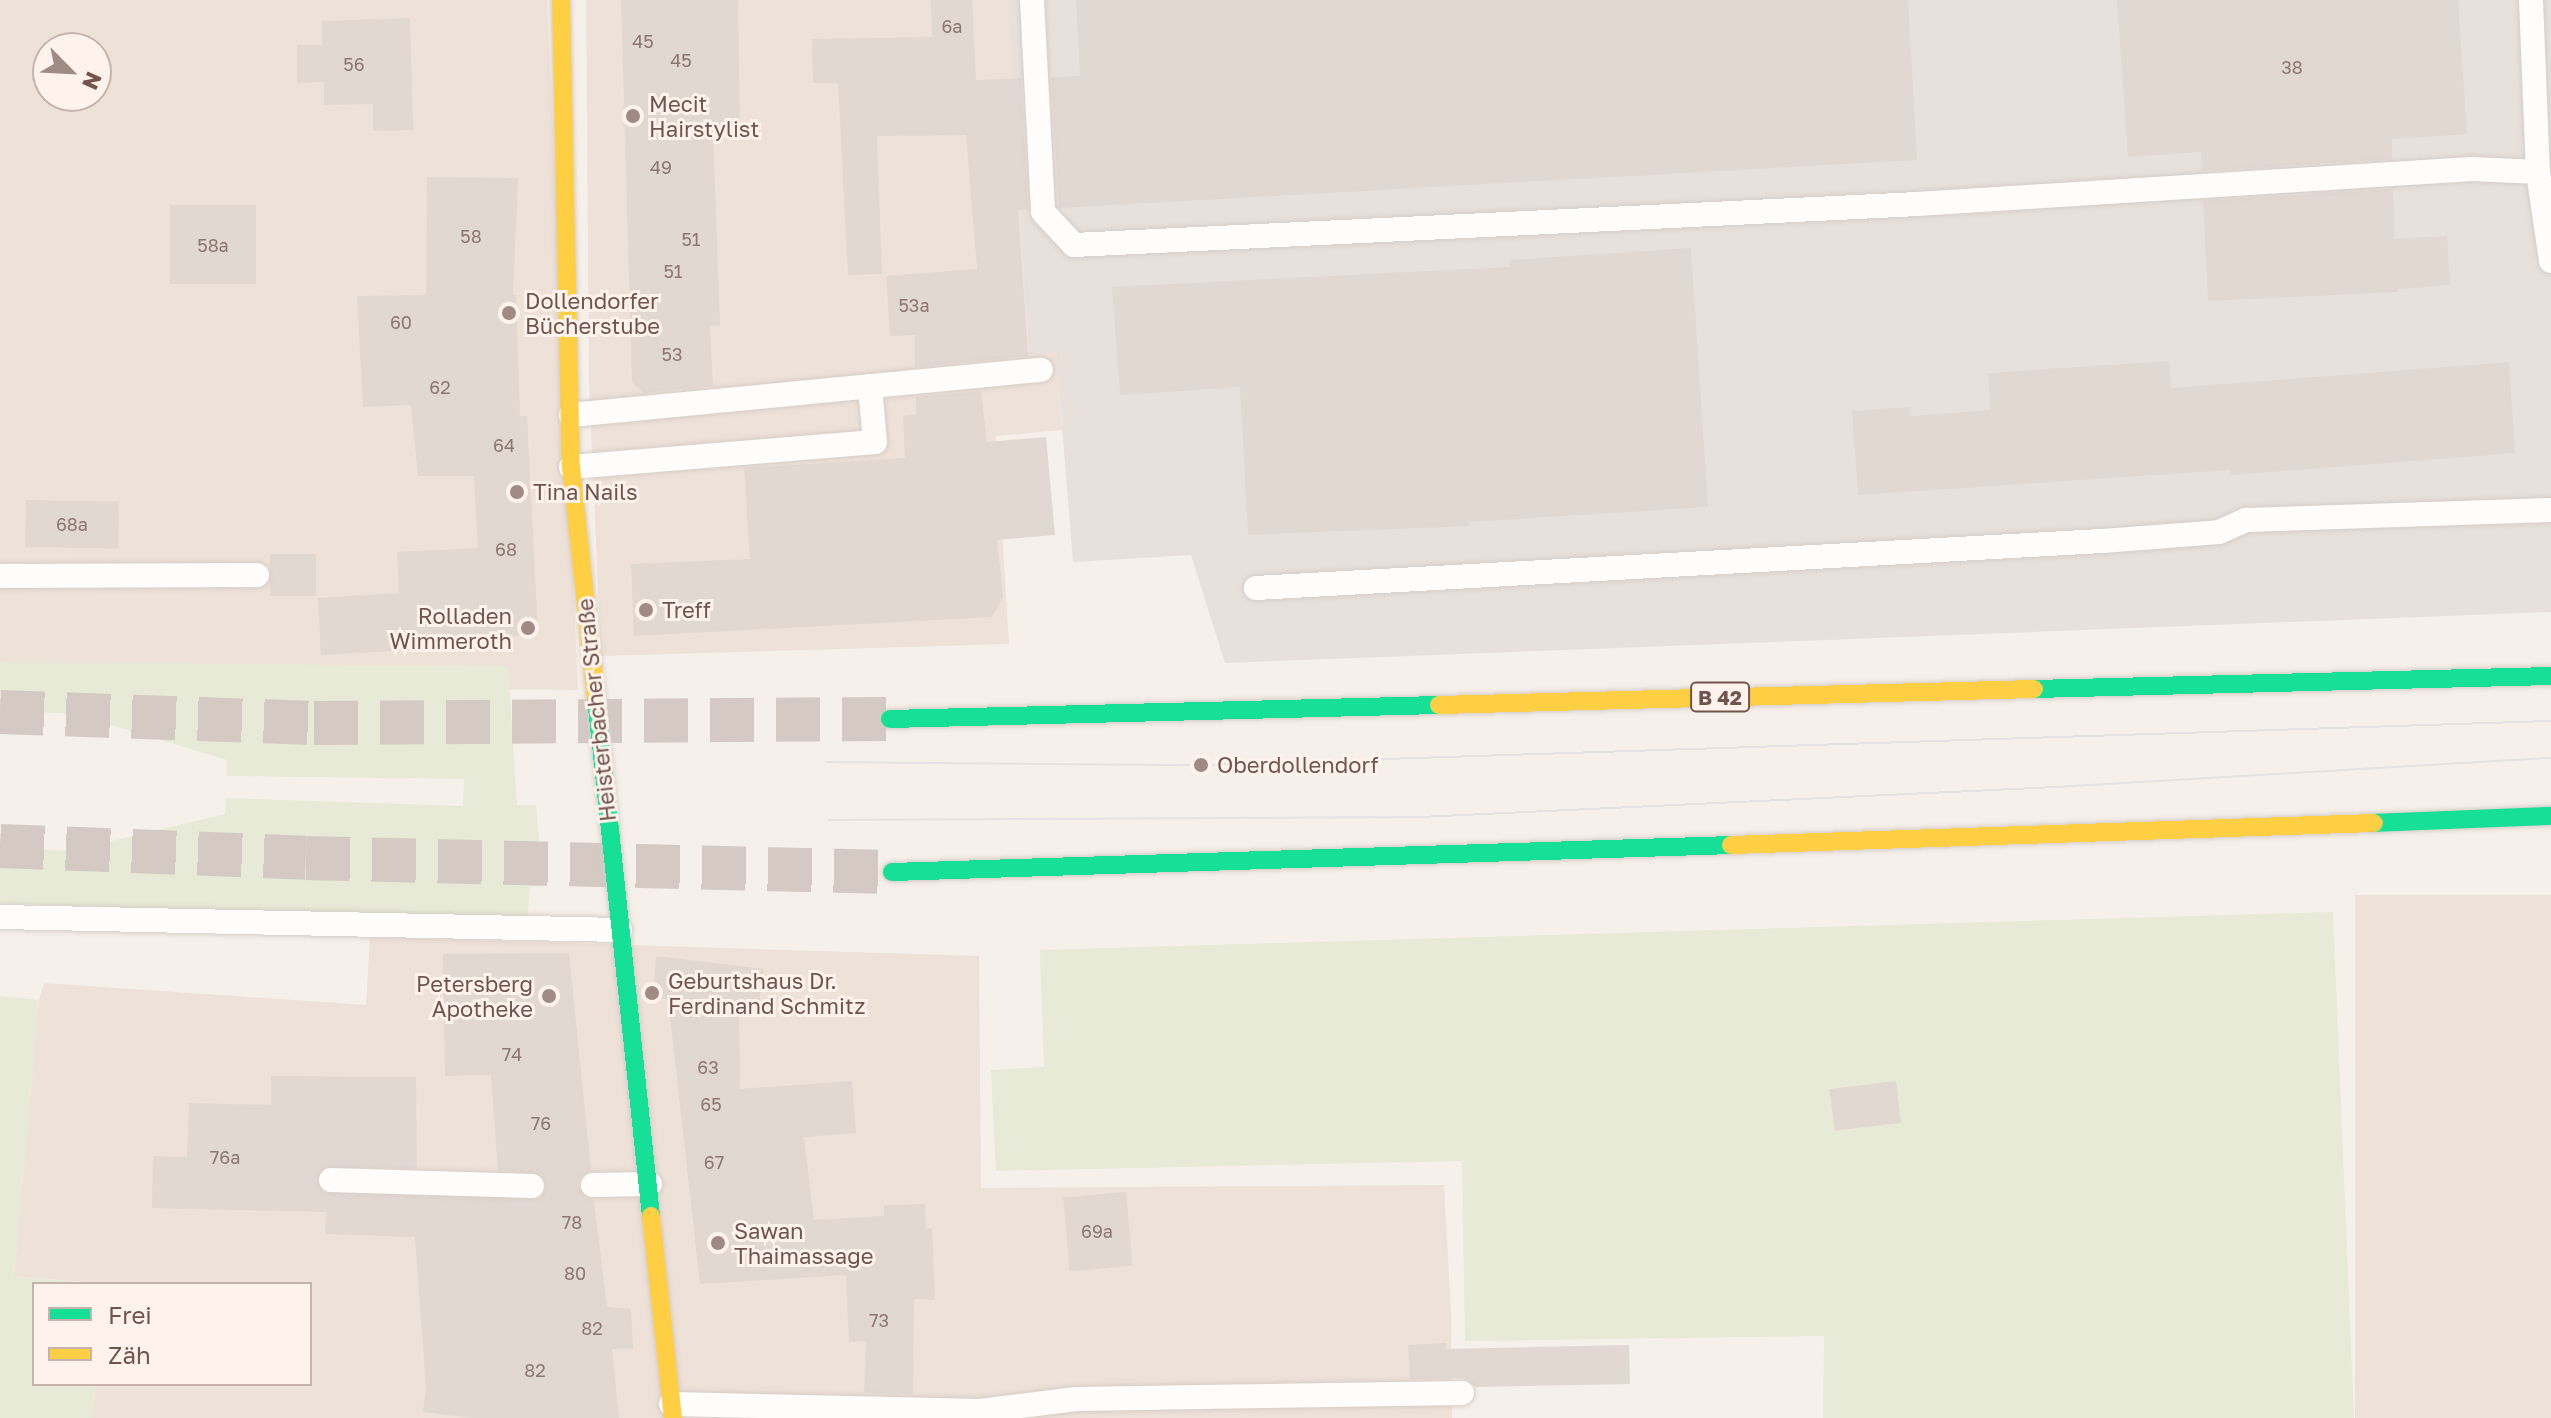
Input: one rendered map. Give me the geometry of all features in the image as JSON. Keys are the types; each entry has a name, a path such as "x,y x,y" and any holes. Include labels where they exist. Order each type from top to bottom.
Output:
{"main road":[{"name":"Heisterbacher Straße","path":"561,0 571,467 672,1411"},
{"name":"B 42","path":"890,719 2551,676"},
{"path":"892,872 2225,830 2551,816"}],"lane":[{"path":"1032,0 1043,212 1074,245 1917,204 2472,169 2538,172"},
{"path":"2531,0 2538,172 2551,261"},
{"path":"571,415 1041,370"},
{"path":"571,467 875,442 870,386"},
{"path":"1256,588 2103,541 2219,532 2246,520 2551,510"},
{"path":"0,576 257,575"},
{"path":"0,917 620,930"},
{"path":"331,1180 532,1186"},
{"path":"593,1185 650,1184"},
{"path":"672,1411 980,1411 1076,1399 1462,1393"}],"shaded area":[{"path":"0,0 547,0 578,690 286,687 0,690"},
{"path":"586,0 1007,0 1029,353 1056,352 1062,430 996,436 1009,644 601,656 589,384"},
{"path":"1007,0 2551,0 2551,612 1225,663 1191,555 1073,562 1056,352 1029,354"},
{"path":"2355,895 2551,895 2551,1418 2355,1418"},
{"path":"370,937 979,956 981,1188 1444,1185 1451,1312 1452,1418 92,1418 96,1386 312,1386 312,1282 83,1282 14,1276 39,1000 44,983 366,1005"}],"green space":[{"path":"0,662 508,666 517,805 536,805 543,886 530,887 527,922 0,903 0,848 70,851 225,814 226,798 463,806 464,779 227,776 227,760 75,714 0,710"},
{"path":"2333,912 2354,1418 1823,1418 1824,1336 1465,1341 1462,1161 996,1171 991,1070 1044,1067 1040,950"},
{"path":"0,996 39,1000 14,1276 78,1282 32,1282 32,1386 96,1386 92,1418 0,1418"}],"building":[{"path":"621,0 738,0 740,131 713,131 720,325 710,326 713,386 643,393 632,382"},
{"path":"931,0 972,0 976,80 1021,78 1028,209 1018,210 1028,356 915,367 915,335 890,336 886,276 977,269 966,135 877,136 882,274 848,275 838,83 813,83 812,39 932,37"},
{"path":"1076,0 1908,0 1917,160 1059,208 1051,77 1080,76"},
{"path":"2117,0 2458,0 2467,134 2392,139 2392,159 2202,171 2201,152 2128,157"},
{"path":"410,18 413,130 373,131 373,104 324,105 324,82 297,83 297,45 322,45 322,21"},
{"path":"427,177 518,178 513,295 516,295 520,416 527,416 538,634 483,637 483,646 321,655 318,598 399,593 397,552 478,548 474,476 418,476 411,405 363,407 357,296 426,295"},
{"path":"2393,189 2394,239 2447,236 2450,285 2398,289 2398,292 2208,301 2203,201"},
{"path":"170,205 256,205 256,284 170,284"},
{"path":"1691,248 1708,507 1469,522 1469,526 1248,535 1240,387 1120,395 1112,287 1510,267 1510,260"},
{"path":"2169,361 2171,388 2509,362 2515,453 2230,475 2230,470 1858,495 1852,411 1910,407 1911,416 1991,410 1988,373"},
{"path":"981,391 987,442 1046,437 1055,535 997,540 1003,597 992,617 634,636 631,564 750,559 744,468 905,458 903,416 916,415 916,397"},
{"path":"26,500 119,502 118,549 25,547"},
{"path":"270,554 316,554 316,596 270,596"},
{"path":"569,953 591,1170 580,1177 578,1186 585,1198 594,1200 607,1307 631,1309 633,1349 612,1349 619,1418 473,1418 423,1412 426,1388 415,1237 325,1234 326,1212 152,1208 153,1156 187,1157 189,1103 271,1105 271,1076 416,1077 417,1168 325,1167 316,1180 324,1193 540,1199 547,1186 540,1174 498,1170 491,1075 445,1076 443,954"},
{"path":"656,956 764,969 758,1010 739,1008 740,1089 852,1081 856,1133 804,1137 814,1220 884,1216 884,1205 925,1204 926,1229 932,1228 935,1300 914,1299 913,1394 864,1393 866,1341 849,1342 846,1275 700,1284 668,999 653,998"},
{"path":"1896,1081 1901,1123 1835,1131 1829,1089"},
{"path":"1126,1192 1132,1266 1070,1271 1063,1197"},
{"path":"1446,1343 1446,1349 1629,1345 1630,1384 1476,1387 1463,1378 1410,1379 1408,1345"}],"tunnel":[{"path":"0,712 314,723 890,719"},
{"path":"0,846 306,858 892,872"}],"tram line":[{"path":"827,762 1201,765 2551,721"},
{"path":"829,820 1420,817 2057,787 2551,758"}],"traffic: fast":[{"path":"2034,689 2551,676"},
{"path":"596,698 651,1216"},
{"path":"890,719 1439,705"},
{"path":"2374,823 2551,816"},
{"path":"892,872 1731,845"}],"traffic: slow":[{"path":"561,0 571,467 596,698"},
{"path":"1439,705 2034,689"},
{"path":"1731,845 2374,823"},
{"path":"651,1216 673,1418"}],"place":[{"name":"Mecit Hairstylist","path":"633,116"},
{"name":"Dollendorfer Bücherstube","path":"509,313"},
{"name":"Tina Nails","path":"517,492"},
{"name":"Treff","path":"646,610"},
{"name":"Rolladen Wimmeroth","path":"528,628"},
{"name":"Oberdollendorf","path":"1201,765"},
{"name":"Geburtshaus Dr. Ferdinand Schmitz","path":"652,993"},
{"name":"Petersberg Apotheke","path":"549,996"},
{"name":"Sawan Thaimassage","path":"718,1243"}]}
